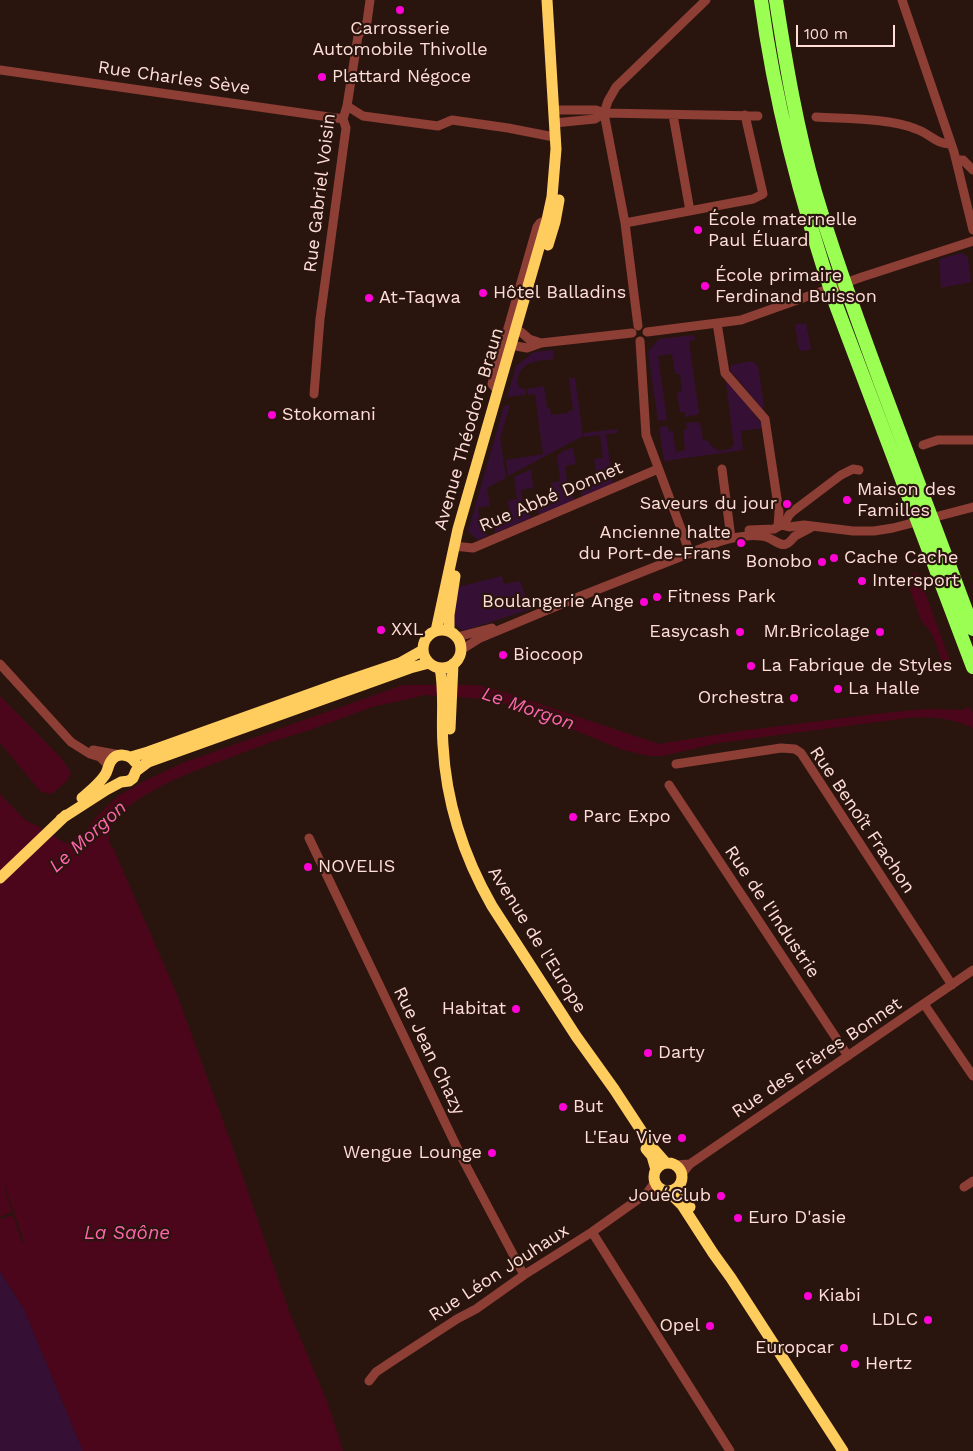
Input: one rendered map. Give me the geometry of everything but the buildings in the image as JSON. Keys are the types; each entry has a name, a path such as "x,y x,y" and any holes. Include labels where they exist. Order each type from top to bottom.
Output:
{"highway":[{"path":"761,0 772,69 787,138 819,252 836,305 973,667"},
{"path":"776,0 796,117 812,182 853,310 973,629"}],"main road":[{"name":"Avenue Théodore Braun","path":"453,634 449,615 457,547 511,343 521,332 555,222 560,195 562,172 547,0"},
{"name":"Avenue Théodore Braun","path":"553,0 557,110"},
{"name":"Avenue Théodore Braun","path":"436,631 497,390 547,220 554,175 556,149 554,137 558,123"},
{"path":"60,819 106,790 121,782 129,781 133,778 136,771 148,762 410,668 449,667 459,658 461,650 461,645 453,634 436,631 426,638 423,650 424,655 435,666"},
{"path":"0,878 99,782 112,759 148,752 400,663 423,650"},
{"name":"Avenue de l'Europe","path":"453,664 448,681 449,742 445,768 458,828 480,885 596,1066 614,1089 652,1147 675,1168"},
{"name":"Avenue de l'Europe","path":"435,666 448,681"},
{"path":"125,756 135,763 136,771"},
{"path":"109,767 111,776 121,782"},
{"name":"Avenue de l'Europe","path":"596,1066 609,1092 652,1156 656,1170"},
{"path":"731,1278 703,1226 686,1202 680,1186 682,1182 675,1168 660,1166 654,1174 662,1188 682,1205 843,1451"},
{"path":"662,1188 675,1190 680,1186"}],"street":[{"name":"Rue Gabriel Voisin","path":"314,394 320,319 346,128 343,119 348,106 358,36 367,22 370,0"},
{"path":"511,343 527,348 541,343 635,329 645,327 647,332 645,339 635,340 635,329 625,223 604,113 616,87 706,0"},
{"path":"902,0 950,140 973,230"},
{"name":"Rue Charles Sève","path":"0,70 343,119"},
{"path":"348,106 363,116 438,126 452,120 554,137"},
{"path":"557,110 596,110 604,113 758,116"},
{"path":"558,123 595,119 604,113"},
{"path":"673,115 690,211"},
{"path":"625,223 753,199 763,194 745,115"},
{"path":"816,117 897,124 914,128 944,144 950,140"},
{"path":"956,160 963,160 973,170"},
{"path":"647,332 741,320 862,277 973,241"},
{"path":"717,323 725,373 765,419 781,526"},
{"path":"521,332 529,339 541,343"},
{"path":"640,341 646,434 690,553"},
{"path":"923,445 938,440 973,440"},
{"name":"Rue Abbé Donnet","path":"457,547 473,548 658,469"},
{"path":"722,469 731,538"},
{"path":"812,527 792,538 789,543 784,545 778,544 772,534 781,526 789,514 835,479 854,469 859,470"},
{"path":"461,650 480,638 576,598 731,538 738,533 781,526 803,525 853,531 874,531 953,514 973,507"},
{"path":"781,526 792,532 792,538"},
{"path":"731,538 763,536 774,539"},
{"path":"453,634 536,615"},
{"path":"0,664 71,742 100,757 109,767"},
{"name":"Rue Benoît Frachon","path":"676,764 781,748 795,749 801,753 952,984"},
{"path":"82,749 125,756"},
{"name":"Rue de l'Industrie","path":"669,785 848,1056"},
{"name":"Rue Jean Chazy","path":"309,838 462,1158 524,1275"},
{"name":"Rue des Frères Bonnet","path":"675,1168 690,1164 973,970"},
{"path":"924,1004 973,1076"},
{"path":"964,1187 973,1181"},
{"name":"Rue Léon Jouhaux","path":"369,1381 376,1372 457,1319 492,1299 524,1275 592,1232 647,1193 662,1188"},
{"path":"592,1232 730,1451"}],"shaded area":[{"path":"962,253 968,257 971,282 941,288 939,259"},
{"path":"806,323 811,348 801,351 795,326 796,324"},
{"path":"694,335 695,340 689,341 699,413 685,417 685,412 680,412 677,392 682,391 680,374 675,374 672,354 658,356 667,420 658,421 648,352 659,339"},
{"path":"553,350 554,359 532,362 520,371 517,383 520,388 525,389 526,395 507,397 516,366 534,352"},
{"path":"752,361 758,366 764,406 762,409 730,370 731,365"},
{"path":"569,378 575,378 583,436 508,476 506,460 543,454 535,394 528,395 527,389 544,386 547,408 550,408 551,415 568,413 568,411 573,410"},
{"path":"727,380 764,428 741,431 743,450 664,461 659,427 668,426 669,432 673,431 676,452 685,450 683,430 687,429 686,423 699,423 703,440 709,441 709,444 719,451 730,449 734,445"},
{"path":"510,405 500,438 506,478 487,488 490,506 478,508 481,531 486,530 487,536 478,540 468,531 504,406"},
{"path":"617,429 618,433 606,434 613,485 582,498 581,491 591,489 590,482 597,480 594,459 603,458 600,435 584,437 584,433"},
{"path":"573,448 576,464 565,466 568,490 573,490 574,501 539,515 538,507 554,504 551,483 560,481 557,455"},
{"path":"531,469 533,488 521,490 524,513 530,513 531,518 495,533 494,525 511,522 508,501 517,499 514,477"},
{"path":"502,576 504,584 520,581 531,609 463,631 452,622 458,587"},
{"path":"0,1271 24,1309 83,1451 0,1451"}],"water":[{"path":"916,572 950,661 943,663 932,634 921,620 908,584 912,574"},
{"name":"La Saône","path":"403,685 482,686 659,744 740,731 884,713 926,709 966,710 965,707 970,708 973,713 973,728 941,718 907,718 718,743 663,756 649,756 623,750 515,706 475,698 423,695 372,707 274,741 169,782 131,804 111,823 109,843 113,848 176,992 235,1154 289,1311 328,1404 343,1451 83,1451 24,1309 0,1271 0,794 26,821 42,828 40,832 47,839 52,834 63,842 68,843 85,832 97,816 118,796 146,780 185,762"},
{"path":"0,696 62,759 71,773 67,781 52,794 41,792 0,743"}],"pier":[{"path":"4,1186 24,1242 22,1243 13,1215 0,1219 0,1217 12,1212"}],"place":[{"name":"Carrosserie Automobile Thivolle","path":"400,10"},
{"name":"Plattard Négoce","path":"322,77"},
{"name":"École maternelle Paul Éluard","path":"698,230"},
{"name":"École primaire Ferdinand Buisson","path":"705,286"},
{"name":"Hôtel Balladins","path":"483,293"},
{"name":"At-Taqwa","path":"369,298"},
{"name":"Stokomani","path":"272,415"},
{"name":"Maison des Familles","path":"847,500"},
{"name":"Saveurs du jour","path":"787,504"},
{"name":"Ancienne halte du Port-de-Frans","path":"741,543"},
{"name":"Cache Cache","path":"834,558"},
{"name":"Bonobo","path":"822,562"},
{"name":"Intersport","path":"862,581"},
{"name":"Fitness Park","path":"657,597"},
{"name":"Boulangerie Ange","path":"644,602"},
{"name":"XXL","path":"381,630"},
{"name":"Easycash","path":"740,632"},
{"name":"Mr.Bricolage","path":"880,632"},
{"name":"Biocoop","path":"503,655"},
{"name":"La Fabrique de Styles","path":"751,666"},
{"name":"La Halle","path":"838,689"},
{"name":"Orchestra","path":"794,698"},
{"name":"Parc Expo","path":"573,817"},
{"name":"NOVELIS","path":"308,867"},
{"name":"Habitat","path":"516,1009"},
{"name":"Darty","path":"648,1053"},
{"name":"But","path":"563,1107"},
{"name":"L'Eau Vive","path":"682,1138"},
{"name":"Wengue Lounge","path":"492,1153"},
{"name":"JouéClub","path":"721,1196"},
{"name":"Euro D'asie","path":"738,1218"},
{"name":"Kiabi","path":"808,1296"},
{"name":"LDLC","path":"928,1320"},
{"name":"Opel","path":"710,1326"},
{"name":"Europcar","path":"844,1348"},
{"name":"Hertz","path":"855,1364"}],"water label":[{"name":"Le Morgon","path":"528,709"},
{"name":"Le Morgon","path":"88,837"}]}
